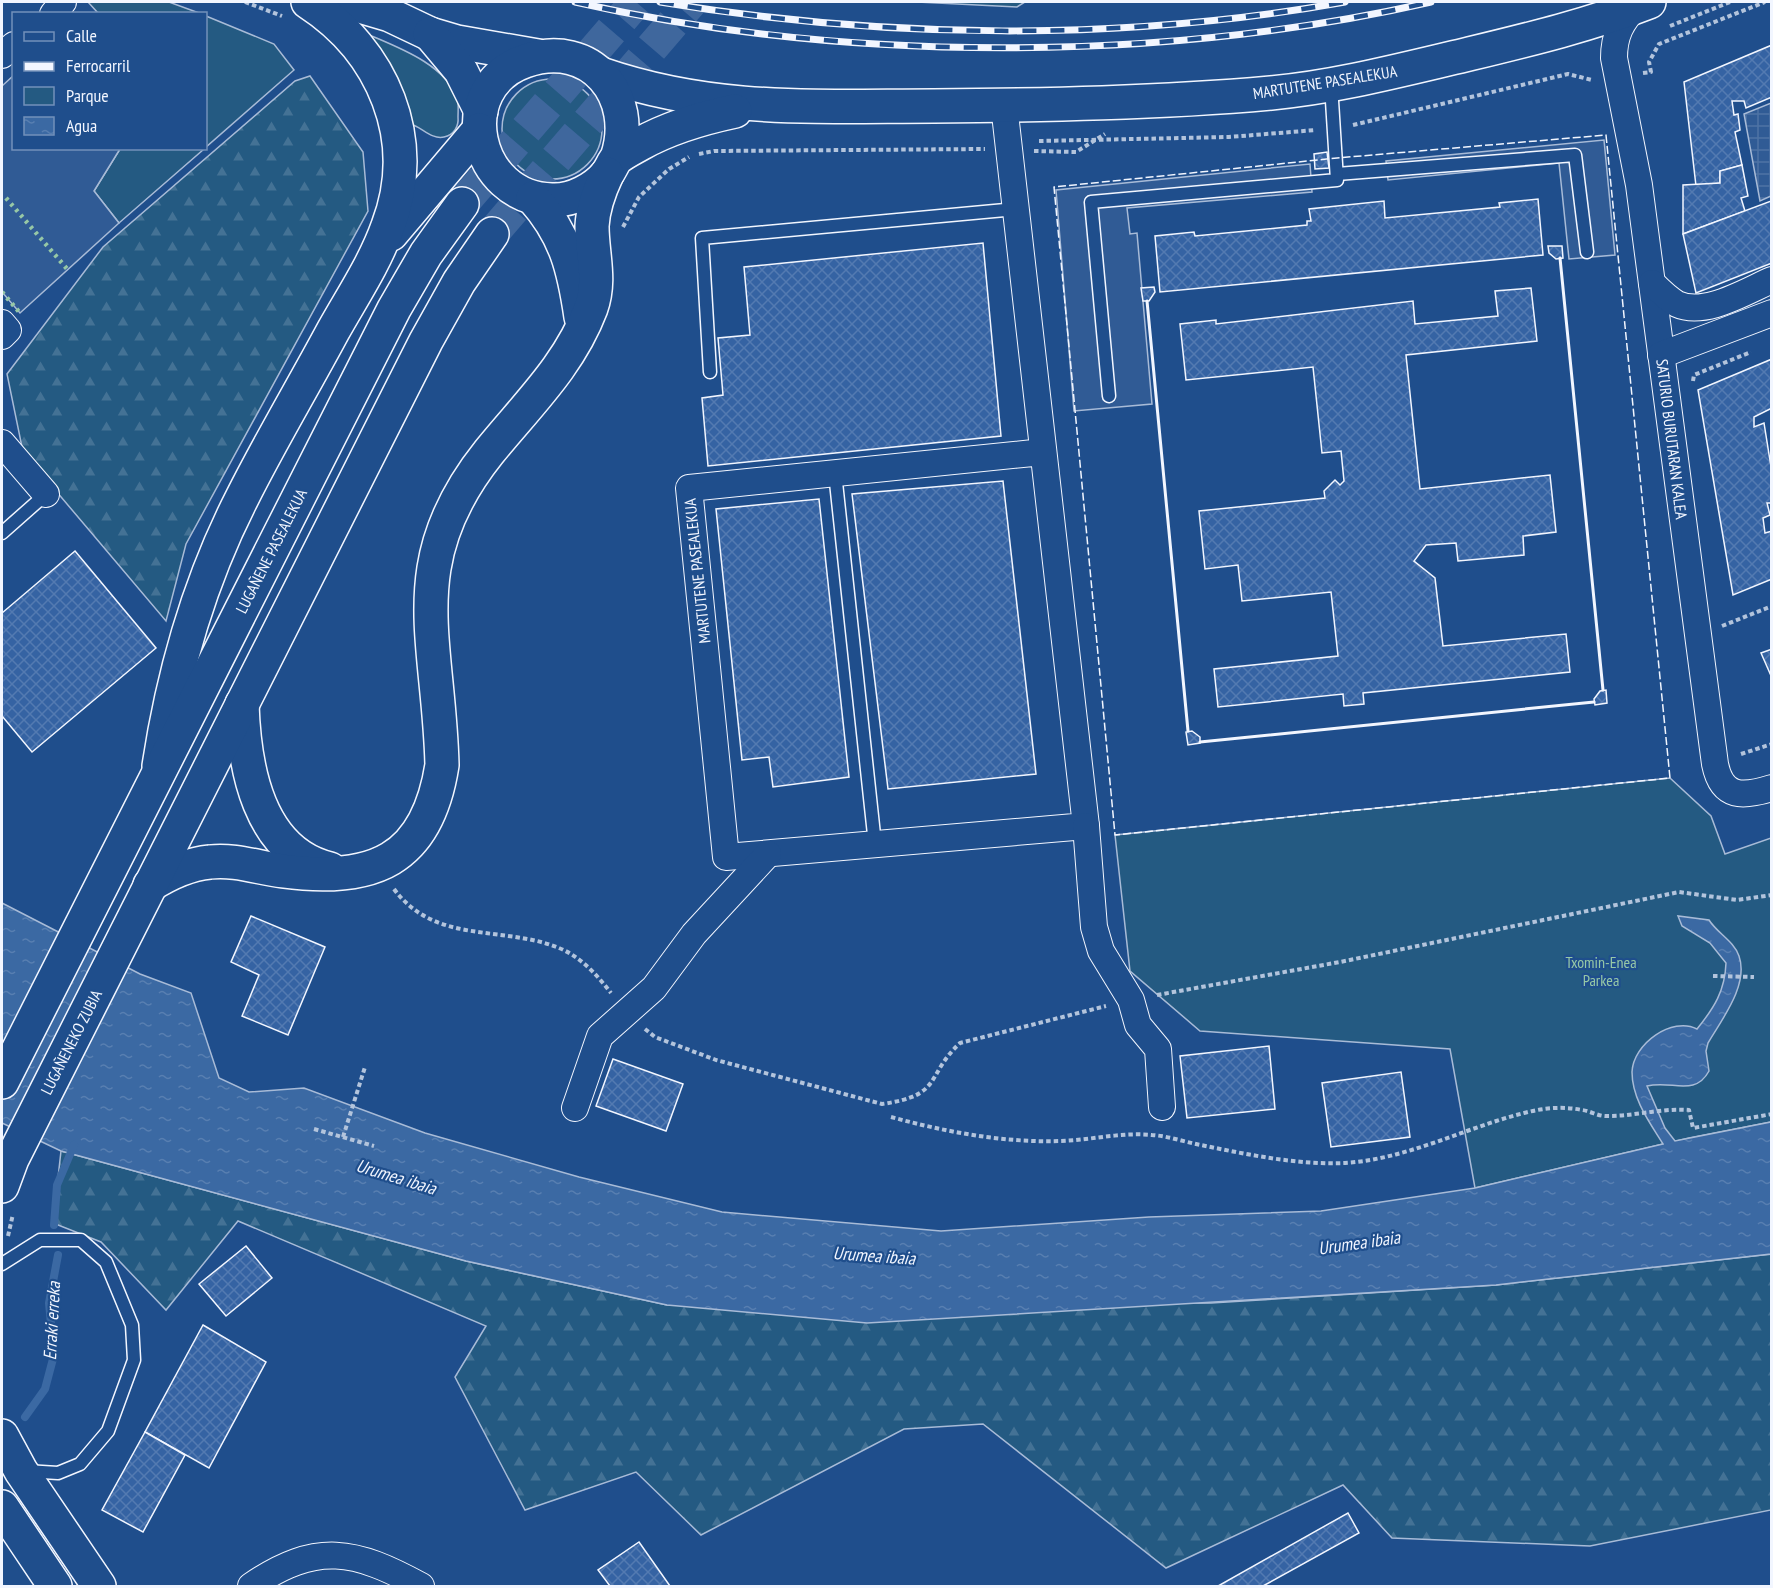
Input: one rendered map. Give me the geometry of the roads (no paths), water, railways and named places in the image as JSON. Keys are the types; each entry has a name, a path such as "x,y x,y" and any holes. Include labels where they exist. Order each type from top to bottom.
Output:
{"main road":[{"path":"158,773 168,709 208,574 241,499 378,250 388,227 400,177 399,147 392,109 379,76 365,53 328,15 308,2"},
{"name":"MARTUTENE PASEALEKUA","path":"346,2 390,15 430,34 483,48 571,58 587,64 601,74 679,97 766,107"},
{"name":"MARTUTENE PASEALEKUA","path":"430,34 461,71 480,120 483,152 494,172 511,188 532,198 553,200 573,197 592,188 612,166 656,136 689,122 740,110 766,107 1004,105 1174,100 1273,92 1386,74 1572,27 1650,12"},
{"name":"MARTUTENE PASEALEKUA","path":"480,120 488,92 501,75 518,63 538,56"},
{"name":"MARTUTENE PASEALEKUA","path":"601,74 620,105 623,141 612,166"},
{"path":"378,250 480,120"},
{"path":"150,885 190,865 210,862 231,861 311,874 365,870 399,854 413,841 432,808 442,765 430,622 432,569 439,539 469,480 489,452 558,371 582,325 596,291 592,227 599,191 612,166"},
{"path":"532,198 553,223 568,252 582,325"},
{"name":"LUGAÑENE PASEALEKUA","path":"2,1082 394,309 426,254 462,204"},
{"path":"150,885 426,341 459,282 492,234"},
{"path":"242,704 243,738 249,768 255,794 267,819 291,850 322,867 346,873"},
{"name":"LUGAÑENEKO ZUBIA","path":"7,1172 150,885"},
{"path":"2,1436 21,1471 99,1587"},
{"path":"2,1507 55,1587"}],"street":[{"path":"1614,58 1619,28 1650,12"},
{"path":"1572,27 1585,29 1597,35 1614,58"},
{"name":"SATURIO BURUTARAN KALEA","path":"1614,58 1639,185 1717,774 1721,782 1736,793 1764,790"},
{"path":"1004,105 1086,826 1094,927 1101,951 1131,1000 1138,1025 1158,1049 1162,1107"},
{"path":"1652,283 1677,304 1690,308 1707,306 1772,280"},
{"path":"1661,355 1772,313"},
{"path":"2,323 8,330 2,336"},
{"path":"2,443 46,494"},
{"name":"MARTUTENE PASEALEKUA","path":"1043,452 689,488 726,857 1086,826"},
{"path":"575,1108 600,1036 654,988 694,934 768,854"},
{"path":"251,1587 279,1567 330,1554 375,1562 420,1586"}],"lane":[{"path":"1109,396 1091,202 1337,180 1331,84"},
{"path":"1337,174 1575,155 1587,252"},
{"path":"710,372 702,238 1016,209"},
{"path":"835,473 875,844"},
{"path":"2,533 46,494"},
{"path":"2,1264 40,1240 81,1240 106,1262 132,1325 134,1360 108,1431 80,1464 58,1473 21,1471"}],"water":[{"name":"Urumea ibaia","path":"2,903 140,974 191,993 219,1078 249,1092 304,1088 425,1133 579,1177 722,1212 941,1231 1149,1217 1321,1211 1475,1188 1663,1144 1638,1101 1633,1082 1634,1062 1646,1043 1656,1035 1676,1026 1697,1029 1718,999 1726,963 1710,943 1682,926 1678,916 1709,920 1737,951 1741,967 1737,990 1727,1013 1708,1043 1706,1051 1709,1071 1703,1079 1690,1086 1647,1086 1665,1128 1675,1141 1771,1122 1771,1254 1496,1285 867,1323 667,1305 466,1261 61,1151 2,1123"}],"waterway":[{"name":"Erraki erreka","path":"54,1225 57,1185 74,1145"},
{"name":"Erraki erreka","path":"25,1417 45,1389 54,1355 49,1303 58,1255"}],"tunnel":[{"path":"462,204 636,2"},
{"path":"492,234 691,2"}],"railway":[{"path":"575,2 678,22 784,36 893,45 1003,48 1113,45 1222,36 1328,22 1431,2"},
{"path":"660,2 830,23 916,29 1002,31 1175,24 1260,15 1345,2"}],"park label":[{"name":"Txomin-Enea Parkea","path":"1601,971"}]}
